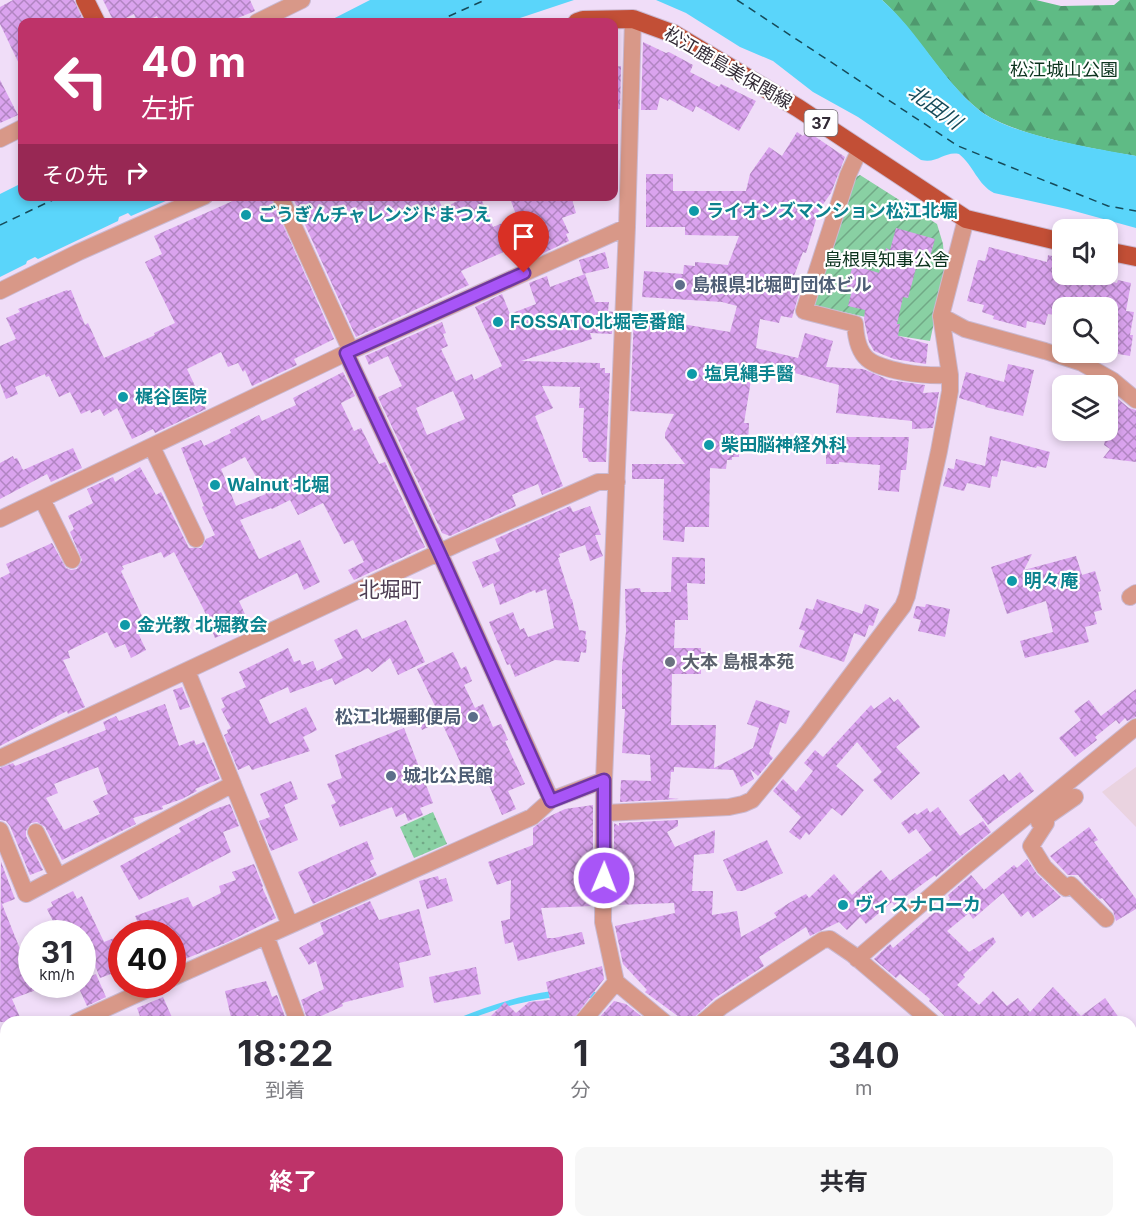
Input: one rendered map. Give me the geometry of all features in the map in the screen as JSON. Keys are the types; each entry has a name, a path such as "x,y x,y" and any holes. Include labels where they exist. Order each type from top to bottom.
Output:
{"main road":[{"path":"85,0 94,18"},
{"name":"松江鹿島美保関線","path":"618,19 633,19 674,34 798,108 966,219 1052,240"},
{"path":"1118,253 1136,257"}],"street":[{"path":"262,18 277,5 302,0"},
{"path":"633,19 627,227 604,780 603,922 616,982 657,1016"},
{"path":"0,139 18,130"},
{"path":"860,149 848,175 804,311 855,324 860,349 869,360 880,367 926,377 950,375"},
{"path":"0,291 79,252 194,201"},
{"path":"282,201 551,801"},
{"path":"605,813 729,807 743,804 758,794 903,606 939,451 950,391 950,375 941,315 966,219"},
{"path":"0,519 348,352 627,227"},
{"path":"941,315 965,329 1082,363 1112,380 1136,400"},
{"path":"152,447 196,539"},
{"path":"0,758 598,482 616,482"},
{"path":"42,499 72,560"},
{"path":"187,671 290,925"},
{"path":"857,959 968,864 1136,728"},
{"path":"186,972 532,817 551,801 604,780"},
{"path":"0,830 26,894 233,784"},
{"path":"968,864 980,865 1075,797"},
{"path":"1046,817 1047,823 1031,846 1044,867 1066,888 1071,885 1106,919"},
{"path":"36,832 58,877"},
{"path":"266,936 296,1016"},
{"path":"710,1016 823,940 830,939 836,941 925,1016"},
{"path":"587,1016 616,982"},
{"path":"89,1016 128,998"}],"shaded area":[{"path":"1136,767 1136,827 1102,792"}],"green space":[{"name":"松江城山公園","path":"882,0 1036,0 1061,6 1114,5 1120,0 1136,0 1136,156 1054,140 1031,134 993,119 965,98"},
{"name":"島根県知事公舎","path":"860,175 937,224 943,244 945,272 930,341 887,334 888,322 812,305 850,180"},
{"path":"433,812 447,844 414,858 400,827"}],"water":[{"path":"370,0 574,0 520,18 335,18"},
{"name":"北田川","path":"656,0 882,0 907,26 965,98 993,119 1054,140 1136,156 1136,228 1118,223 1118,219 1103,219 994,193 984,185 959,154 949,154 927,161 921,160 858,117 813,92 773,61 740,47 686,13"},
{"path":"18,185 18,201 166,201 131,216 128,213 119,217 118,221 38,259 35,257 0,277 0,194"},
{"path":"552,991 596,992 592,998 556,997 498,1009 477,1016 464,1016 525,996"}],"building":[{"path":"13,0 74,0 82,18 18,18 18,62 0,24 0,7"},
{"path":"103,0 250,0 255,11 238,18 158,18 157,16 136,18 134,14 126,18 112,18"},
{"path":"643,42 693,65 690,72 719,87 721,84 756,101 739,131 696,106 693,112 669,99 668,101 660,97 657,110 641,110"},
{"path":"618,66 621,66 620,109 618,109"},
{"path":"0,80 18,115 0,123"},
{"path":"807,131 845,157 831,193 819,210 806,253 803,252 794,276 803,280 792,318 781,316 779,323 760,319 756,348 798,358 805,333 833,341 826,367 863,369 889,380 925,385 923,393 939,392 933,428 912,429 912,421 836,413 839,385 780,369 779,374 753,368 744,423 749,423 748,446 744,446 744,452 739,452 739,457 727,460 726,469 710,468 709,527 685,527 684,542 663,540 664,479 632,479 632,464 685,464 665,438 674,414 630,411 634,316 730,332 737,306 722,302 642,297 644,271 683,274 684,265 695,266 695,262 728,265 739,236 685,235 685,227 646,227 646,174 673,174 673,191 746,191 750,174 769,147 782,156 797,132 803,136"},
{"path":"233,201 272,201 334,339 294,359 297,365 252,386 245,370 243,372 238,363 228,367 221,352 187,369 206,409 155,433 153,429 132,439 117,408 104,416 100,409 81,414 70,392 59,397 49,376 46,377 45,374 15,387 18,394 6,399 0,383 0,346 16,339 6,318 20,312 18,309 71,290 85,325 88,323 104,358 155,335 154,333 175,323 145,262 162,254 154,236"},
{"path":"294,201 439,201 443,209 457,201 482,201 493,227 517,217 511,201 572,201 576,213 562,218 569,233 566,234 569,241 533,258 526,242 461,271 469,285 356,337"},
{"path":"896,228 935,239 929,260 919,257 908,298 903,297 897,324 900,324 898,336 928,344 926,364 894,359 874,351 867,334 865,310 848,306 852,290 846,289 853,265 879,273 886,248 890,250"},
{"path":"989,247 1047,262 1048,255 1052,256 1052,285 1118,285 1118,280 1131,283 1126,311 1134,312 1130,335 1133,335 1130,356 1118,354 1118,297 1052,297 1052,315 1048,314 1045,325 1027,321 1026,328 993,319 994,316 982,312 984,305 967,301 978,260 985,261"},
{"path":"605,252 609,268 583,274 579,260"},
{"path":"585,274 595,302 609,302 608,311 613,312 612,334 590,333 592,339 521,361 600,363 600,368 605,368 605,373 610,373 606,462 589,462 587,458 583,458 584,408 579,408 580,387 542,386 553,408 535,416 563,486 542,495 538,484 512,495 516,506 450,536 442,533 378,397 402,386 388,356 369,365 365,356 442,322 446,333 443,334 448,346 441,349 456,381 472,374 474,380 502,366 475,307 502,294 510,314 536,304 529,283 547,276 550,287","holes":["453,391 465,419 427,435 416,408"]},
{"path":"1008,364 1034,370 1023,416 959,398 966,372 1004,382"},
{"path":"343,372 355,396 341,403 354,431 361,428 379,464 385,462 425,547 354,580 348,570 364,562 353,540 344,544 323,503 298,515 290,500 240,520 259,559 300,540 320,582 304,590 297,573 239,601 249,623 215,638 204,610 174,552 164,558 161,552 122,566 124,569 121,571 149,631 139,635 146,650 131,658 125,644 115,648 107,632 68,651 70,658 63,660 85,707 68,714 67,711 0,746 0,578 10,573 6,564 52,543 66,568 77,569 82,560 70,532 74,529 68,516 93,503 87,489 113,477 115,482 140,467 156,495 161,492 189,548 201,548 206,539 215,535 202,507 204,506 181,448 201,440 204,446 231,433 230,430 259,415 262,421 296,405 293,398","holes":["245,457 266,494 236,506 221,469"]},
{"path":"1118,399 1129,408 1136,410 1136,462 1103,458 1110,449 1104,445 1105,441 1118,441"},
{"path":"990,436 1050,452 1046,468 1001,460 997,477 992,476 990,488 967,483 964,491 943,486 948,468 954,469 956,459 985,466"},
{"path":"826,437 909,437 906,470 901,470 899,492 878,490 880,465 839,462 839,464 826,464"},
{"path":"73,448 82,468 51,482 47,474 0,499 0,463 13,456 14,459 17,458 23,470"},
{"path":"570,506 573,512 590,506 601,535 595,535 603,556 590,561 585,545 559,554 558,558 572,599 579,630 586,631 586,653 581,652 579,662 555,660 515,677 510,664 507,665 489,622 513,612 520,630 524,628 528,637 554,628 546,589 536,593 535,590 500,605 493,583 483,588 472,562 500,551 495,539"},
{"path":"1032,554 1024,570 1076,556 1082,575 1095,571 1101,591 1098,592 1102,610 1094,612 1097,624 1085,627 1089,642 1025,658 1020,641 1053,632 1046,601 1007,614 991,567"},
{"path":"672,557 705,558 705,584 687,583 688,620 675,620 674,648 701,648 701,652 710,652 710,666 701,666 701,674 672,674 671,725 716,725 714,768 753,748 759,728 747,724 756,700 790,711 786,724 780,722 769,754 773,758 758,776 750,769 754,779 741,787 733,770 674,767 674,772 671,772 669,798 679,799 620,802 621,780 651,781 650,755 622,753 625,709 622,709 622,667 626,632 625,589 640,588 641,592 671,592"},
{"path":"817,599 862,614 865,604 879,609 873,626 869,625 865,637 854,633 844,662 799,647 805,631 799,629 806,608 813,610"},
{"path":"926,604 950,609 945,637 918,631 921,620 913,618 916,606 925,607"},
{"path":"406,620 425,662 398,675 390,658 372,672 368,668 335,685 332,678 290,693 288,687 259,700 270,724 306,707 317,730 303,737 310,751 252,770 249,765 238,770 224,735 231,728 221,709 225,707 221,698 246,687 239,672 288,648 294,662 300,660 302,665 313,661 317,671 343,658 334,640 357,629 362,639"},
{"path":"453,652 461,669 466,666 472,681 464,685 475,708 483,704 493,727 501,724 508,740 505,741 525,784 508,791 516,809 502,815 483,772 468,779 441,721 422,730 415,715 435,706 417,669"},
{"path":"182,687 190,707 180,710 173,690"},
{"path":"1136,689 1136,717 1127,721 1125,718 1119,724 1116,720 1095,737 1097,740 1075,757 1059,738 1081,720 1074,711 1089,700 1101,716"},
{"path":"890,697 894,702 898,699 920,727 896,747 920,773 891,800 873,780 882,772 857,742 836,766 864,790 842,816 832,808 809,835 806,832 800,840 789,832 801,817 773,791 783,779 796,792 813,771 804,763 815,750 823,757 871,705 874,709"},
{"path":"165,704 179,746 194,740 196,745 204,742 220,779 195,789 197,791 182,799 162,806 163,809 133,818 136,824 62,860 45,827 37,822 31,823 26,836 43,870 30,875 10,826 6,821 0,820 0,768 13,763 15,766 106,730 103,722 116,716 119,721","holes":["98,767 108,794 93,801 100,814 64,830 46,798 58,793 54,784"]},
{"name":"城北公民館","path":"404,728 433,803 420,808 423,815 408,821 405,813 396,817 392,807 340,827 331,805 336,803 327,784 342,778 335,755"},
{"path":"1020,772 1034,791 988,825 969,800 1004,774 1009,781"},
{"path":"291,781 298,799 284,805 298,840 271,851 259,821 270,817 260,794"},
{"path":"230,804 239,826 223,832 231,852 139,900 120,866 181,832 179,828 212,810"},
{"path":"593,805 593,906 541,908 547,938 582,932 585,944 518,961 513,942 505,944 501,921 510,919 511,880 497,885 488,862 533,845 533,828 546,818 565,809"},
{"path":"938,807 960,836 983,821 991,832 936,877 935,875 894,905 892,902 866,924 860,917 847,930 839,922 810,936 806,927 759,957 764,966 715,998 696,1016 678,1016 645,992 647,990 623,964 615,926 675,913 674,903 614,905 614,823 619,826 619,823 678,820 678,826 667,832 675,847 715,830 714,853 694,855 692,891 713,891 712,915 737,911 741,937 777,917 774,913 789,903 806,894 809,898 834,874 852,895 881,870 890,881 932,850 916,829 909,834 901,823 927,808 930,813"},
{"path":"1089,827 1098,840 1094,842 1136,899 1136,909 1116,921 1113,911 1102,898 1100,899 1078,875 1068,875 1050,856"},
{"path":"767,840 783,873 743,891 737,891 723,860"},
{"path":"367,841 374,859 370,861 377,875 313,904 298,872"},
{"path":"1027,859 1037,874 1061,897 1033,918 1028,911 1021,917 1003,893 973,919 969,913 947,931 969,952 993,937 996,942 963,975 965,977 957,985 979,1005 993,991 1007,1006 1018,998 1030,1012 1053,987 1081,1016 945,1016 929,1001 930,999 900,974 896,978 874,959 890,944 893,948 950,899 948,895 971,875 984,890 1014,865 1017,868"},
{"path":"1,862 15,899 2,904 18,944 18,997 12,999 19,1016 0,1016"},
{"path":"254,864 276,918 228,942 186,958 186,920 137,920 135,916 188,897 193,907 221,893 219,886 236,880 232,872"},
{"path":"438,876 439,880 446,878 453,901 427,909 419,881"},
{"path":"73,891 77,899 82,896 93,920 52,920 47,909 53,906 51,902"},
{"path":"370,901 379,920 419,909 431,955 399,963 404,987 342,1003 343,1006 321,1016 306,1016 301,1000 324,989 316,961 309,965 299,948 324,934 320,923"},
{"path":"96,925 104,942 108,940 108,975 100,978 96,968"},
{"path":"602,966 604,979 576,1016 491,1016 505,1002 516,1013 529,1002 550,1000 546,982"},
{"path":"476,967 481,994 434,1003 429,977"},
{"path":"96,974 106,997 87,1006 83,998 96,998"},
{"path":"266,981 272,997 277,995 285,1016 231,1016 225,991"},
{"path":"163,998 171,1016 140,1016 137,1008"},
{"path":"1105,998 1118,1016 1081,1016"},
{"path":"614,1001 626,1004 641,1016 601,1016"}],"ferry route":[{"path":"445,18 485,0"},
{"path":"737,0 958,146 1108,206 1136,211"},
{"path":"0,225 50,201"}],"place":[{"name":"ライオンズマンション松江北堀","path":"694,211"},
{"name":"ごうぎんチャレンジドまつえ","path":"246,215"},
{"name":"島根県北堀町団体ビル","path":"680,285"},
{"name":"FOSSATO北堀壱番館","path":"498,322"},
{"name":"塩見縄手醫","path":"692,374"},
{"name":"梶谷医院","path":"123,397"},
{"name":"柴田脳神経外科","path":"709,445"},
{"name":"Walnut 北堀","path":"215,485"},
{"name":"明々庵","path":"1012,581"},
{"name":"金光教 北堀教会","path":"125,625"},
{"name":"大本 島根本苑","path":"670,662"},
{"name":"松江北堀郵便局","path":"473,717"},
{"name":"城北公民館","path":"391,776"},
{"name":"ヴィスナローカ","path":"843,905"}],"district":[{"name":"北堀町","path":"390,590"}],"route":[{"path":"524,273 346,353 440,554 551,801 604,780 604,878"}]}
